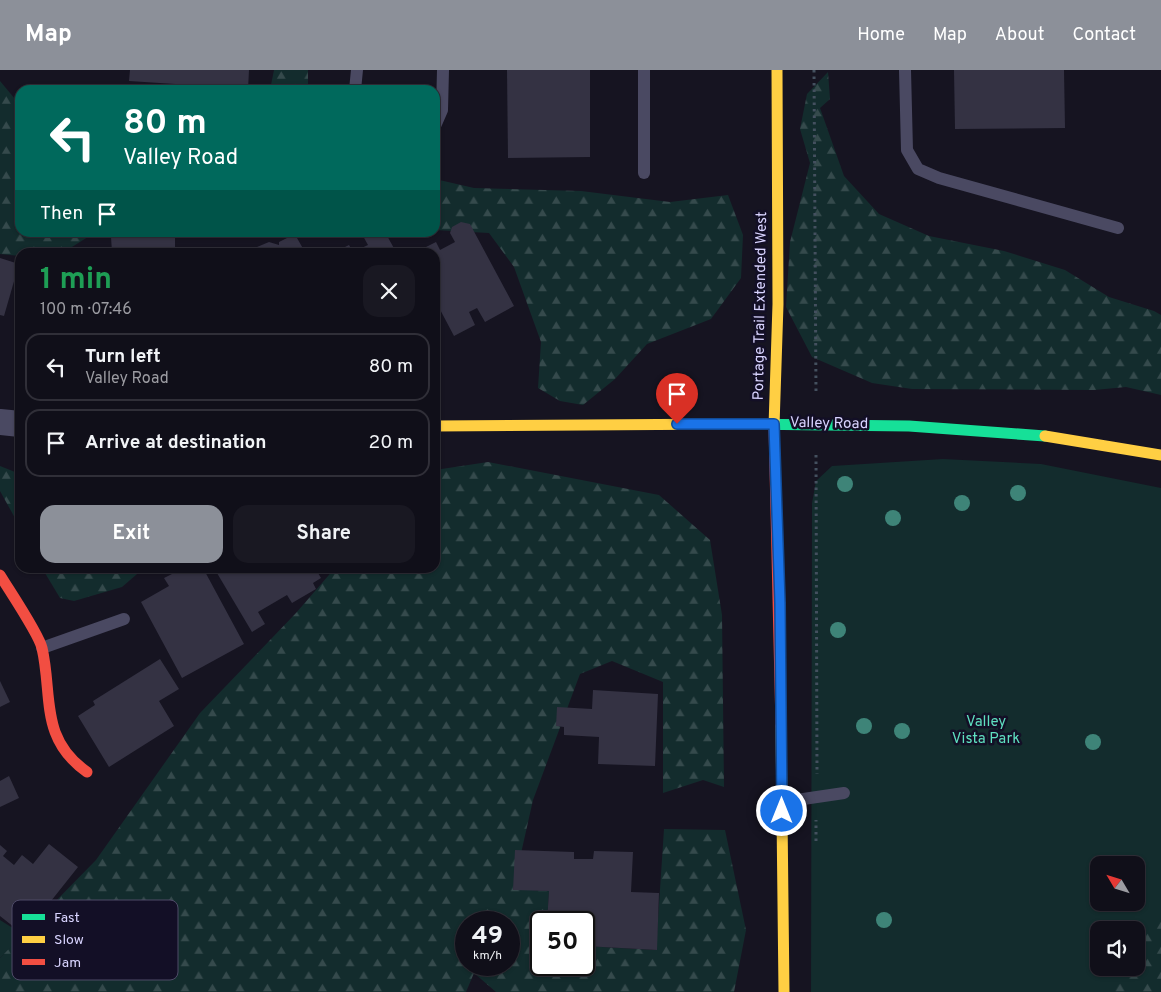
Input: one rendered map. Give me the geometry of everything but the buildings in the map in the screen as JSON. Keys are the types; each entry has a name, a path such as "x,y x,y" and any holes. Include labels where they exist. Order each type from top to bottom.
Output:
{"street":[{"name":"Portage Trail Extended West","path":"777,70 778,304 774,424 780,603 784,992"},
{"path":"0,422 15,424"},
{"name":"Valley Road","path":"440,426 816,424 940,427 1040,434 1102,442 1161,455"},
{"path":"0,575 22,610 42,648 49,715 70,760 87,772"}],"lane":[{"path":"356,85 357,70"},
{"path":"440,115 442,110 443,70"},
{"path":"644,70 644,173"},
{"path":"905,70 907,150 918,170 1118,228"},
{"path":"42,648 124,619"},
{"path":"783,802 844,793"}],"path":[{"path":"814,70 816,846"}],"green space":[{"path":"274,70 308,70 308,85 271,85"},
{"path":"828,72 830,99 820,108 844,176 879,214 929,236 1004,251 1065,270 1109,297 1161,315 1161,395 1126,387 1094,390 912,389 872,383 812,357 786,307 790,242 810,163 800,129 807,94"},
{"path":"0,81 15,99 15,237 88,237 70,248 15,248 15,256 0,254"},
{"path":"440,180 474,188 581,191 670,202 728,195 743,235 741,278 711,319 647,344 615,379 583,405 560,401 538,388 541,342 514,267 489,233 440,230"},
{"name":"Valley Vista Park","path":"943,459 1041,464 1161,488 1161,992 811,992 812,503 816,481 832,466"},
{"path":"488,462 659,495 710,540 722,615 724,787 703,780 663,793 663,682 612,661 580,674 533,800 513,889 549,891 548,911 530,911 530,976 595,976 595,947 656,950 664,829 725,830 746,930 734,992 496,992 477,976 520,976 520,911 455,911 455,976 473,976 466,992 0,992 0,958 12,946 12,980 178,980 178,900 57,900 96,860 200,713 296,613 331,573 440,573 440,469"},
{"path":"0,466 15,472 15,518 0,491"},
{"path":"45,573 138,573 122,587 74,601 60,598"},
{"path":"1161,905 1161,992 1106,992 1116,976 1145,976 1145,930"},
{"path":"0,920 12,928 12,946 0,958"}],"traffic: fast":[{"path":"733,424 909,426 1045,436"}],"traffic: slow":[{"path":"774,426 778,304 777,70"},
{"path":"440,426 733,424"},
{"path":"1045,436 1161,455"},
{"path":"781,726 784,992"}],"traffic: jam":[{"path":"774,426 781,726"},
{"path":"0,575 40,641 51,715 61,745 72,759 87,772"}],"route":[{"path":"677,424 774,424 780,603 782,811"}]}
